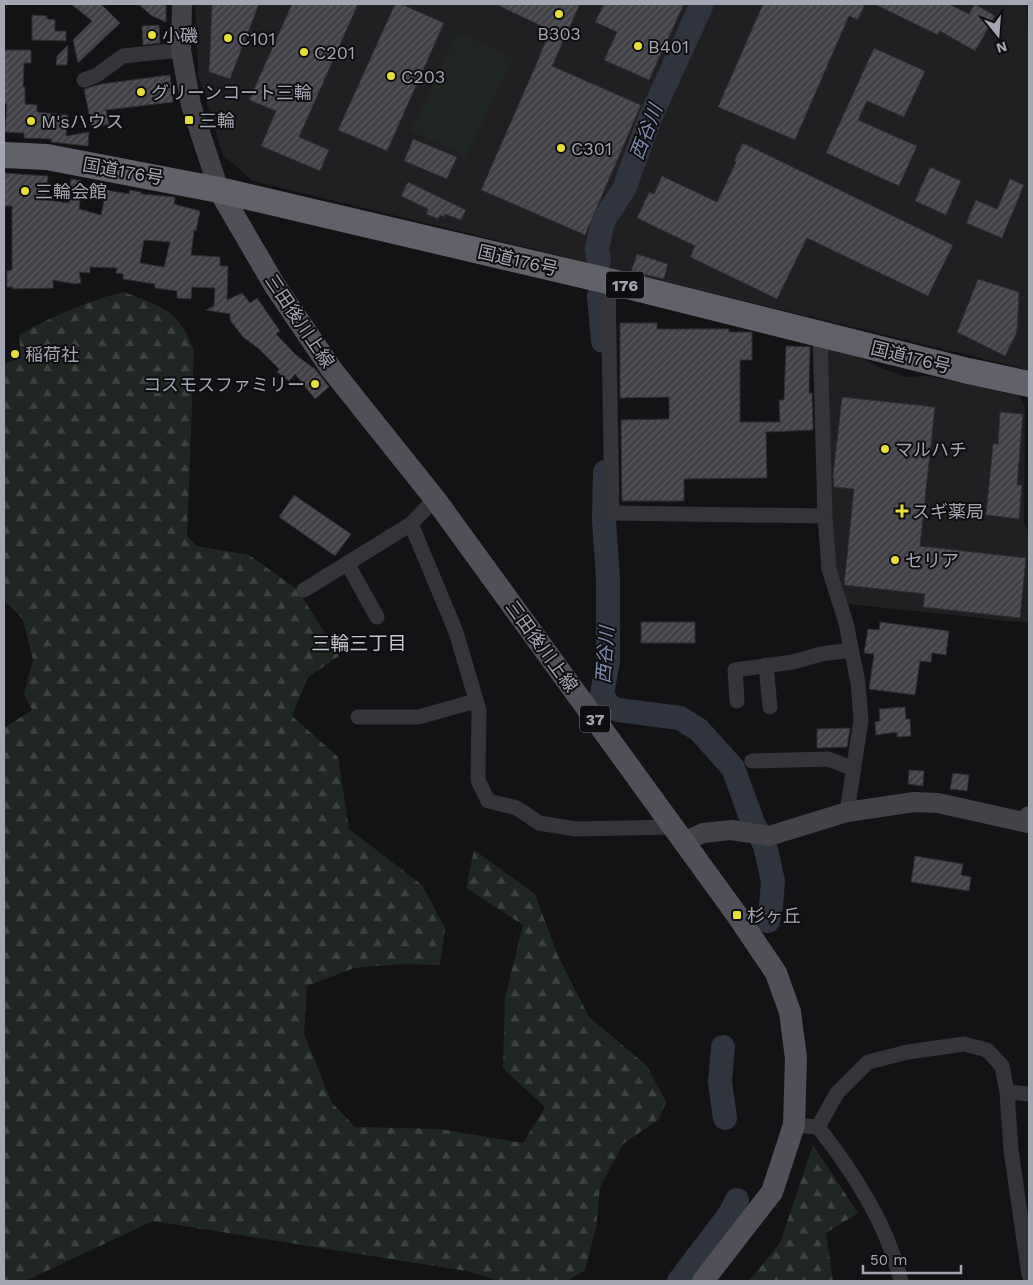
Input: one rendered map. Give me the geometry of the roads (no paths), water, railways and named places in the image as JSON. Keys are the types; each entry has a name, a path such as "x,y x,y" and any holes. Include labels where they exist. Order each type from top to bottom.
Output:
{"highway":[{"name":"国道176号","path":"4,155 47,157 219,190 608,281 968,371 1029,384"}],"main road":[{"name":"三田後川上線","path":"219,190 275,286 332,370 436,499 737,915 776,973 790,1012 796,1058 794,1125 772,1192 703,1281"}],"street":[{"path":"182,4 181,50 191,105 219,190"},
{"path":"84,80 97,75 123,56 181,50"},
{"path":"608,281 612,513 825,516"},
{"path":"820,334 825,516 829,569 846,623 858,683 861,720 847,812"},
{"path":"304,590 411,524 436,499"},
{"path":"411,524 456,632 479,710 478,780 488,801 517,808 539,823 576,829 678,835 731,830 769,836 847,812 914,802 938,803 1029,821"},
{"path":"347,563 378,618"},
{"path":"737,701 735,670 793,662 821,654 851,650"},
{"path":"766,666 770,707"},
{"path":"358,717 418,717 476,701"},
{"path":"752,761 828,759 854,769"},
{"path":"818,1127 837,1093 868,1062 936,1047 964,1044 987,1050 1002,1066 1007,1092 1011,1150 1029,1275"},
{"path":"1007,1092 1029,1094"},
{"path":"794,1125 818,1127 845,1161 868,1200 886,1237 901,1281"}],"waterway":[{"name":"西谷川","path":"599,261 597,249 603,221 624,189 650,118 702,4"},
{"name":"西谷川","path":"599,296 603,341"},
{"name":"西谷川","path":"605,472 604,520 608,579 608,661 602,694 609,706 618,710 680,718 699,730 733,768 753,823 765,845 773,881 768,921"},
{"name":"西谷川","path":"723,1047 720,1082 725,1118"},
{"name":"西谷川","path":"679,1281 730,1214 737,1200"}],"place":[{"name":"B303","path":"559,14"},
{"name":"小磯","path":"152,35"},
{"name":"C101","path":"228,38"},
{"name":"B401","path":"638,46"},
{"name":"C201","path":"304,52"},
{"name":"C203","path":"391,76"},
{"name":"グリーンコート三輪","path":"141,92"},
{"name":"三輪","path":"189,120"},
{"name":"M'sハウス","path":"31,121"},
{"name":"C301","path":"561,148"},
{"name":"三輪会館","path":"25,191"},
{"name":"稲荷社","path":"15,354"},
{"name":"コスモスファミリー","path":"315,384"},
{"name":"マルハチ","path":"885,449"},
{"name":"スギ薬局","path":"902,511"},
{"name":"セリア","path":"895,560"},
{"name":"杉ヶ丘","path":"737,915"}],"district":[{"name":"三輪三丁目","path":"359,643"}]}
